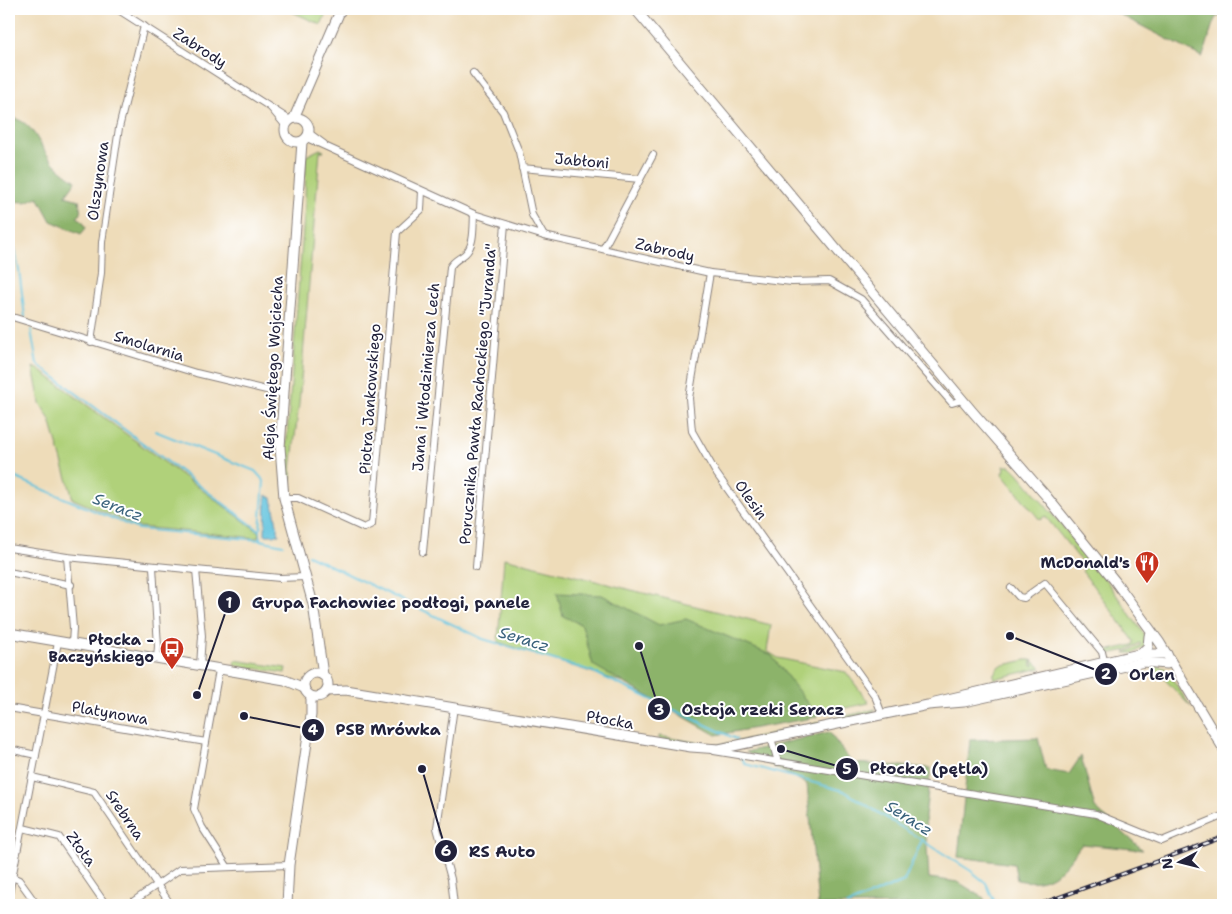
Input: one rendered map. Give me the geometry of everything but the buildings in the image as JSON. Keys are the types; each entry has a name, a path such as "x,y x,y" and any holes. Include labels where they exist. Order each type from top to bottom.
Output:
{"street":[{"name":"Zabrody","path":"117,9 293,121"},
{"path":"293,121 308,126 303,139 285,136 305,97 316,63 341,9"},
{"path":"635,9 972,411 1007,457 1075,533 1132,603 1223,749"},
{"name":"Olszynowa","path":"91,342 101,273 102,242 119,128 144,26"},
{"path":"473,73 503,112 519,152 532,215 544,236"},
{"name":"Zabrody","path":"303,139 329,148 474,214 544,236 710,273 792,282 829,281 861,298 952,403 962,400"},
{"name":"Aleja Świętego Wojciecha","path":"303,139 299,170 280,447 284,498 317,622 320,653 319,680"},
{"path":"604,249 653,155"},
{"name":"Jabłoni","path":"522,168 640,179"},
{"name":"Piotra Jankowskiego","path":"284,498 298,498 364,528 372,524 397,232 421,210 422,191"},
{"name":"Jana i Włodzimierza Lech","path":"423,552 450,267 453,261 466,253 470,245 474,214"},
{"name":"Porucznika Pawła Rachockiego \"Juranda\"","path":"476,567 505,224"},
{"name":"Olesin","path":"710,273 689,398 692,431 716,473 875,696 882,714"},
{"name":"Smolarnia","path":"9,316 196,373 283,394"},
{"path":"9,548 154,567 280,578 305,577"},
{"path":"67,557 71,585 72,644"},
{"path":"1099,563 1163,654 1167,664 1223,749"},
{"path":"154,567 158,646 156,659"},
{"path":"196,570 202,636 200,666"},
{"path":"9,572 71,585"},
{"path":"1012,588 1024,598 1045,583 1102,652 1105,666"},
{"name":"Płocka","path":"9,634 286,680 319,680 346,690 707,749 732,747 928,705 964,702 994,691 1163,654"},
{"path":"1141,658 1148,647 1149,636"},
{"path":"9,894 58,642"},
{"name":"Płocka","path":"1141,658 1167,664"},
{"path":"219,670 194,808 202,827 227,866"},
{"name":"Płocka","path":"286,680 304,688"},
{"path":"314,697 304,688 319,680"},
{"path":"287,905 289,865 311,715 319,680"},
{"path":"454,707 437,828 452,879 454,905"},
{"name":"Platynowa","path":"9,708 206,742"},
{"path":"771,738 778,762"},
{"path":"9,749 36,754"},
{"path":"707,749 1096,814 1162,841 1222,816"},
{"name":"Srebrna","path":"32,777 94,792 171,905"},
{"name":"Złota","path":"23,828 58,837 106,905"},
{"path":"128,905 180,869 289,865"},
{"path":"11,876 19,880 37,905"}],"green space":[{"path":"286,9 328,9 321,25"},
{"path":"1109,9 1223,9 1223,16 1216,17 1202,57"},
{"path":"9,117 17,119 29,127 52,160 61,170 76,181 65,196 79,200 81,214 77,217 82,220 86,228 81,234 51,221 38,197 25,202 9,201"},
{"path":"320,149 324,151 320,151 299,404 291,469 291,492 289,491 286,450 305,204 306,156"},
{"path":"33,367 259,532 258,538 139,527 73,499 50,420 40,403"},
{"path":"1004,466 1011,466 1018,473 1098,569 1146,637 1144,647 1134,653 1125,653 1141,645 1140,643 1127,650 1108,654 1079,620 1106,651 1133,645 1134,641 1082,571 1086,567 1045,516 1040,520 1002,474 1005,470"},
{"path":"504,558 771,625 767,651 778,658 846,672 869,703 726,733 643,689 498,642"},
{"path":"557,593 602,595 659,625 686,619 771,655 818,717 716,735 593,665 582,625 563,616"},
{"path":"235,660 286,668 285,673 234,665"},
{"path":"1031,660 1032,666 1034,666 1032,660 1041,668 994,679 993,675 999,666"},
{"path":"1150,664 1165,668 1191,707"},
{"path":"876,709 871,713 727,744"},
{"path":"829,732 852,763 931,768 925,816 929,878 958,882 984,898 984,905 818,905 807,784 746,752"},
{"path":"659,736 709,744 659,739"},
{"path":"1038,738 1046,770 1069,774 1081,756 1095,808 1143,850 1082,844 1056,874 1039,881 1017,880 1014,864 958,857 970,740"}],"water":[{"path":"266,495 272,498 279,535 265,535"}],"waterway":[{"path":"9,223 19,270 25,317"},
{"path":"31,330 37,364 260,531 260,540"},
{"path":"155,431 255,471 264,481 260,530"},
{"name":"Seracz","path":"9,475 138,529 260,540 283,545"},
{"name":"Seracz","path":"308,555 483,639 591,671 736,739"},
{"name":"Seracz","path":"741,756 745,764 844,791 971,871 986,883 996,905"},
{"path":"847,905 904,881 922,840"}],"railway":[{"path":"1038,905 1223,837"}],"place":[{"name":"McDonald's","path":"1147,584"},
{"name":"Orlen","path":"1010,636"},
{"name":"Ostoja rzeki Seracz","path":"639,646"},
{"name":"Płocka - Baczyńskiego","path":"172,670"},
{"name":"Grupa Fachowiec podłogi, panele","path":"197,695"},
{"name":"PSB Mrówka","path":"244,716"},
{"name":"Płocka (pętla)","path":"781,749"},
{"name":"RS Auto","path":"422,769"}]}
